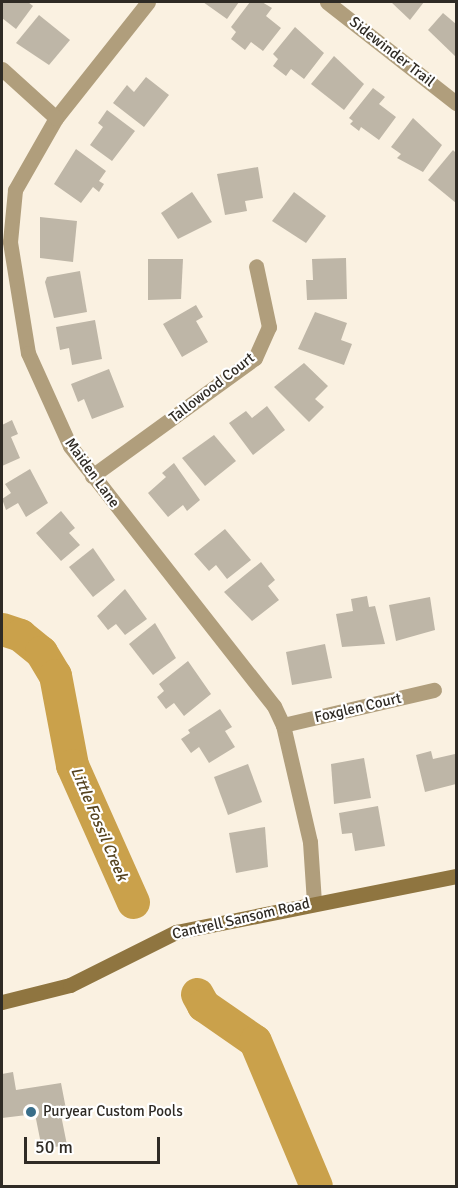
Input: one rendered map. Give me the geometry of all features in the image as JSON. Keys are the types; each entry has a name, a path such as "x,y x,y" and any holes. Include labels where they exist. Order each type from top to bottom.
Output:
{"main road":[{"name":"Cantrell Sansom Road","path":"2,1002 70,985 176,932 456,876"}],"street":[{"name":"Maiden Lane","path":"147,2 56,118 15,190 10,242 28,353 70,446 274,706 283,725 310,842 314,903"},
{"name":"Sidewinder Trail","path":"327,2 456,103"},
{"path":"2,69 56,118"},
{"name":"Tallowood Court","path":"92,476 255,358 269,327 256,266"},
{"name":"Foxglen Court","path":"283,725 434,690"}],"building":[{"path":"2,2 28,2 33,6 16,29 2,18"},
{"path":"203,2 239,2 227,19"},
{"path":"250,2 262,2 272,8 266,16 281,28 263,51 251,42 245,50 231,39 236,32 231,27"},
{"path":"391,2 424,2 410,20"},
{"path":"443,13 456,24 456,57 428,30"},
{"path":"39,15 70,40 49,65 16,43"},
{"path":"295,27 324,53 304,79 291,69 286,76 273,66 278,59 273,54"},
{"path":"334,56 364,84 344,110 311,84"},
{"path":"146,77 169,95 144,127 113,103 127,85 134,92"},
{"path":"373,88 385,97 379,104 396,117 379,140 361,127 359,131 350,124 353,121 349,118"},
{"path":"107,110 135,131 112,161 90,145 103,127 98,123"},
{"path":"413,118 442,145 423,172 397,158 401,154 391,147"},
{"path":"76,149 106,171 99,181 104,184 99,192 93,187 81,203 54,184"},
{"path":"453,150 456,153 456,203 428,180"},
{"path":"258,167 263,198 245,201 247,211 225,215 217,174"},
{"path":"192,192 212,222 178,239 161,213"},
{"path":"294,192 326,216 306,243 272,221"},
{"path":"40,217 77,221 73,262 40,258"},
{"path":"346,258 347,299 307,300 306,280 313,280 312,259"},
{"path":"148,259 183,259 181,299 148,300"},
{"path":"80,271 87,312 54,318 45,282 47,277"},
{"path":"196,305 203,317 196,321 208,342 182,357 163,324"},
{"path":"315,312 347,323 341,340 352,344 344,365 298,349"},
{"path":"95,320 102,359 72,365 69,348 60,350 56,327"},
{"path":"304,363 328,386 315,399 324,407 309,422 274,387"},
{"path":"109,369 124,407 92,419 84,399 78,402 71,384"},
{"path":"267,406 285,430 253,455 229,423 246,411 252,418"},
{"path":"12,420 18,434 11,437 20,458 2,466 2,425"},
{"path":"214,435 236,461 205,486 182,458"},
{"path":"174,463 200,500 187,511 183,505 168,517 148,493 166,477 162,473"},
{"path":"30,469 48,503 26,517 18,503 6,510 2,499 11,493 5,484"},
{"path":"61,511 75,528 69,533 80,545 61,561 36,533"},
{"path":"225,529 251,560 227,579 216,565 209,571 194,554"},
{"path":"93,548 115,580 93,597 69,567"},
{"path":"261,562 275,580 268,586 279,600 252,621 224,592"},
{"path":"125,589 147,619 125,635 116,624 108,630 97,616"},
{"path":"367,596 369,607 375,606 385,644 342,647 336,614 353,611 351,599"},
{"path":"430,597 435,630 396,641 389,605"},
{"path":"155,623 176,658 153,675 129,644"},
{"path":"325,644 332,678 292,685 286,652"},
{"path":"188,661 211,694 184,716 174,703 166,709 157,697 164,691 159,684"},
{"path":"220,709 232,727 225,731 235,747 209,763 199,747 191,753 181,739 190,733 188,730"},
{"path":"431,751 433,759 455,754 456,784 425,792 416,755"},
{"path":"364,758 371,798 334,804 331,764"},
{"path":"248,764 262,802 228,815 214,777"},
{"path":"378,806 385,846 355,851 352,833 342,834 339,813"},
{"path":"265,827 268,867 236,873 229,833"},
{"name":"Puryear Custom Pools","path":"13,1072 16,1090 61,1083 66,1109 60,1110 67,1145 42,1149 35,1114 2,1118 2,1074"}],"waterway":[{"name":"Little Fossil Creek","path":"2,629 20,635 41,652 55,675 72,765 133,902"},
{"name":"Little Fossil Creek","path":"197,994 203,1005 255,1041 316,1186"}],"place":[{"name":"Puryear Custom Pools","path":"31,1112"}]}
